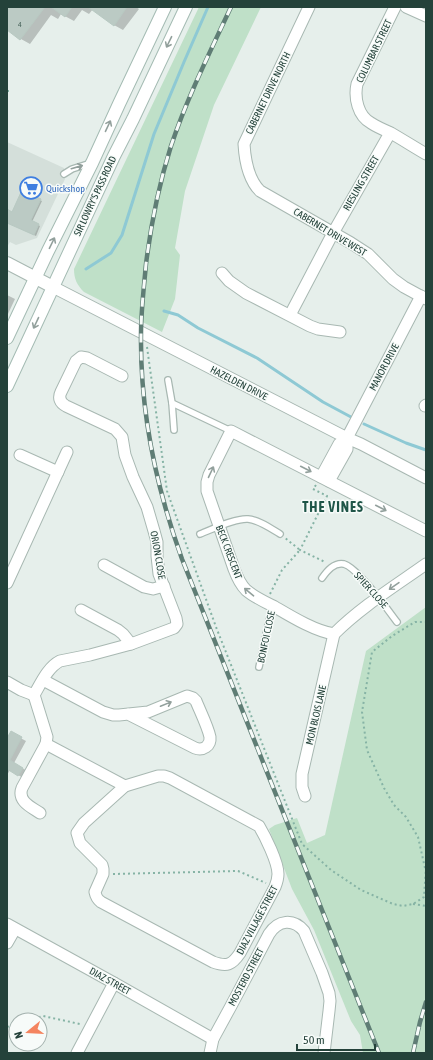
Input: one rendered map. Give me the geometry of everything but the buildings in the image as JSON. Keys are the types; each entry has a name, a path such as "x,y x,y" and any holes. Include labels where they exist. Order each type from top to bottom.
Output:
{"main road":[{"name":"SIR LOWRY'S PASS ROAD","path":"7,338 92,163 165,7"},
{"name":"SIR LOWRY'S PASS ROAD","path":"7,386 110,163 133,119 186,7"},
{"path":"7,263 53,287"}],"street":[{"name":"CABERNET DRIVE NORTH","path":"252,181 244,154 244,144 309,7"},
{"name":"COLUMBAR STREET","path":"395,7 357,84 355,91 356,100 363,116 369,123 390,133 426,154"},
{"path":"406,7 426,16"},
{"name":"RIESLING STREET","path":"290,315 332,233 390,133"},
{"name":"CABERNET DRIVE WEST","path":"252,181 260,191 368,254 393,279 423,298"},
{"path":"222,273 229,281 246,292 290,315 318,329 340,332"},
{"name":"HAZELDEN DRIVE","path":"53,287 426,478"},
{"name":"MANOR DRIVE","path":"347,438 423,298"},
{"name":"ORION CLOSE","path":"34,695 53,666 60,661 131,644 174,628 177,624 159,574 157,542 154,530 147,507 133,477 125,455 122,437 115,429 63,405 60,400 60,394 76,361 81,357 87,358 122,376"},
{"path":"231,431 426,531"},
{"name":"BECK CRESCENT","path":"231,431 209,475 207,490 238,580 245,589 254,596 326,633 334,634"},
{"path":"325,479 339,444 347,438"},
{"path":"7,583 67,452"},
{"path":"20,455 58,472"},
{"path":"334,634 345,623 379,597 426,564"},
{"path":"104,565 144,587 153,589 164,586"},
{"path":"81,610 118,630 131,644"},
{"name":"MON BLOIS LANE","path":"305,796 302,786 302,774 334,634"},
{"path":"43,680 103,712 113,715 148,712 184,697 193,698 196,701 209,736 209,742 205,748 195,748 128,714"},
{"path":"7,682 34,695 47,737 46,744 20,793 23,801 40,813"},
{"path":"46,744 125,786"},
{"name":"DIAZ VILLAGE STREET","path":"158,776 164,776 258,826 263,833 276,863 278,880 235,960 227,965 221,965 101,902 97,898 95,892 103,874 102,865 80,843 77,833 84,824 125,786 158,776"},
{"name":"MOSTERD STREET","path":"210,1053 213,1039 272,929 275,926 291,922 300,926 304,931 329,993 329,1011 324,1053"},
{"path":"7,943 11,927"},
{"name":"DIAZ STREET","path":"11,927 213,1039"},
{"path":"77,1053 114,983"}],"lane":[{"path":"64,174 72,168 92,163"},
{"path":"168,380 174,430"},
{"path":"172,404 231,431"},
{"path":"200,534 240,519 249,519 258,522 280,534"},
{"name":"SPIER CLOSE","path":"333,566 344,564 359,575 379,597 397,622"},
{"path":"322,578 329,568 333,566"},
{"name":"BONFOI CLOSE","path":"259,668 272,606"}],"path":[{"path":"146,335 149,367 167,490 216,627 302,844 331,870 361,890 398,905 403,906 413,904 426,906"},
{"path":"274,587 282,570 300,550 328,496 313,489 325,479"},
{"path":"280,534 300,550 333,566"},
{"path":"413,904 424,897 426,868 418,837 406,817 394,805 384,788 367,750 362,712 372,652 392,636 416,622 426,622"},
{"path":"103,874 238,871 275,886"},
{"path":"48,1017 91,1026"}],"shaded area":[{"path":"7,142 64,168 65,179 37,238 16,245 10,242 7,247"}],"green space":[{"path":"199,7 261,7 214,105 185,191 175,248 180,255 175,299 162,332 84,292 76,282 74,269"},
{"path":"426,607 426,1053 363,1053 360,1035 351,1021 314,930 292,889 269,829 275,825 297,818 307,843 325,835 366,651"}],"waterway":[{"path":"86,269 111,253 122,235 154,134 208,7"},
{"path":"164,311 178,315 198,328 257,358 323,402 351,417"},
{"path":"364,424 406,443 426,450"}],"railway":[{"path":"231,7 199,75 177,128 156,204 146,264 142,316 141,363 143,392 151,448 157,476 164,504 182,559 379,1053"},
{"path":"413,1053 426,1002"}],"place":[{"name":"Quickshop","path":"31,188"}],"district":[{"name":"THE VINES","path":"333,507"}]}
